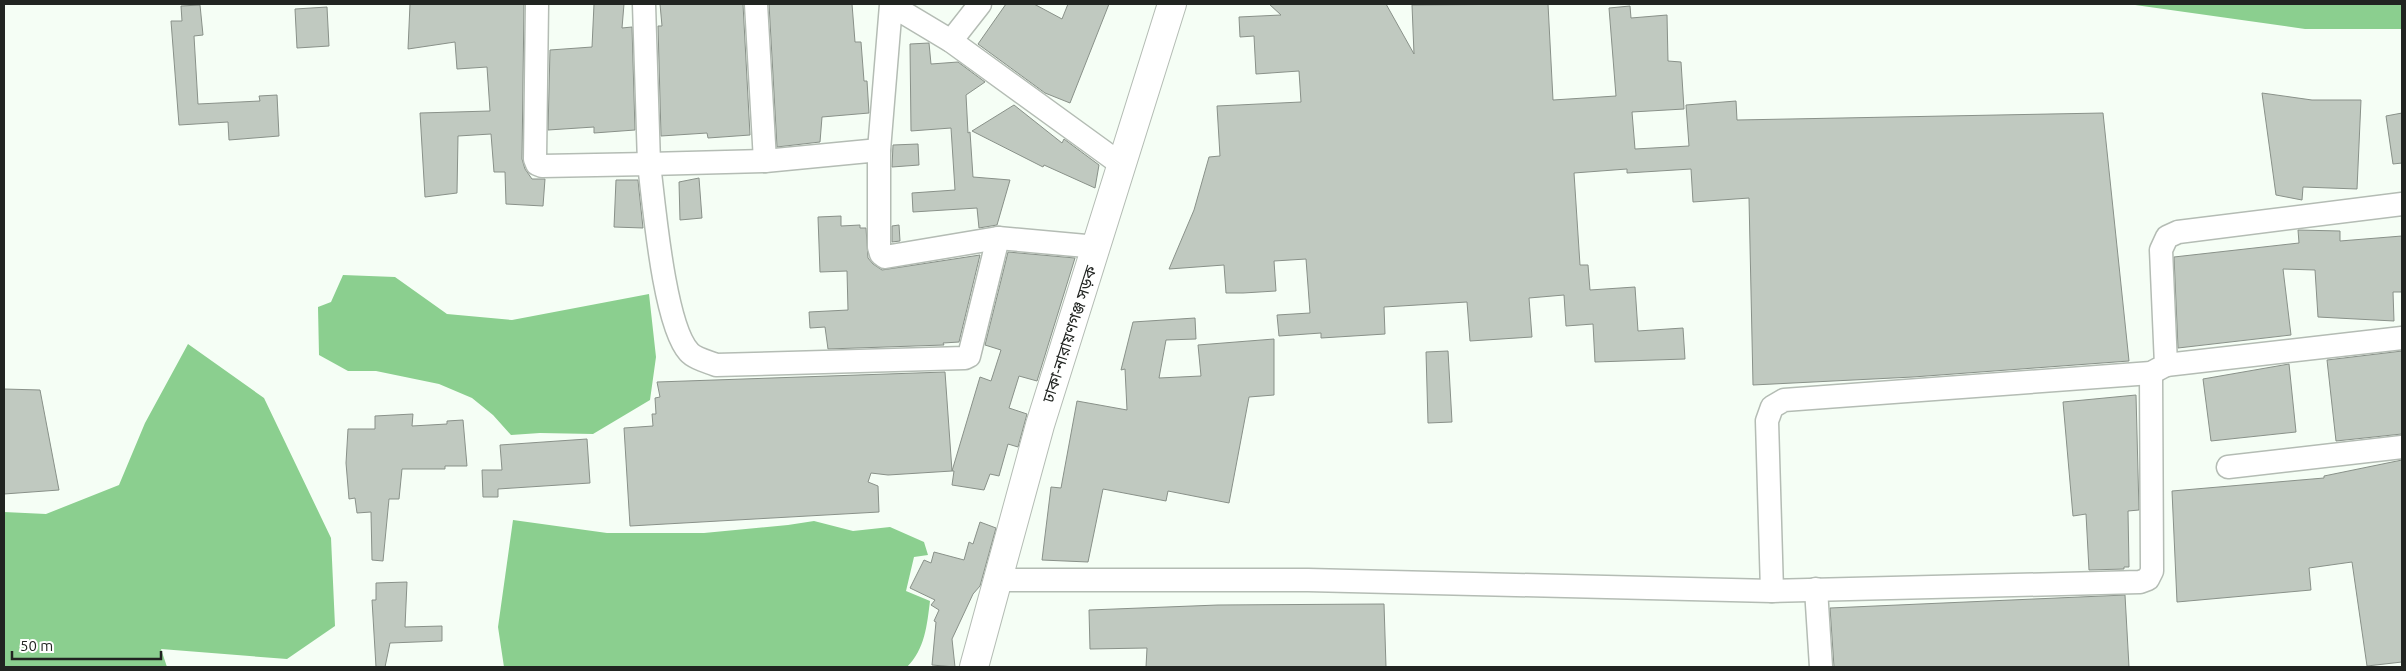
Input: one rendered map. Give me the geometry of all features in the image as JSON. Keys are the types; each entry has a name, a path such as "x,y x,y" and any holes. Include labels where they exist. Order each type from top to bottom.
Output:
{"highway":[{"name":"ঢাকা-নারায়ণগঞ্জ সড়ক","path":"974,667 1000,580 1040,425 1172,4"}],"street":[{"path":"537,4 535,159 537,164 542,166 623,166 658,163 761,161 879,150"},
{"path":"644,4 658,163 665,279 675,325 689,353 716,365 965,358 969,356 998,238"},
{"path":"756,4 761,161"},
{"path":"1097,247 998,238 885,257 881,254 879,150 890,4 951,40 1122,165"},
{"path":"951,40 980,4"},
{"path":"1000,580 1308,580 1772,590 2140,582 2148,579 2152,571 2162,250 2167,237 2178,232 2402,204"},
{"path":"1772,590 1767,420 1772,407 1784,400 2159,369 2402,338"},
{"path":"2228,467 2402,447"},
{"path":"1816,589 1821,667"}],"shaded area":[{"path":"2128,4 2402,4 2402,29 2305,29"},
{"path":"343,275 395,277 447,314 512,320 649,294 656,357 650,400 593,434 540,433 511,435 493,415 472,398 439,384 376,371 348,371 319,355 318,307 331,302"},
{"path":"188,344 264,398 331,538 335,626 287,659 161,649 167,667 4,667 4,512 46,514 119,485 145,423"},
{"path":"513,520 607,533 704,533 814,521 853,531 890,527 924,542 928,555 914,557 906,591 930,601 924,636 918,652 907,667 504,667 498,627"}],"building":[{"path":"410,4 524,4 522,159 525,169 532,179 545,179 543,206 506,204 505,172 494,172 491,134 458,136 457,193 425,197 420,113 490,111 487,67 457,69 455,42 408,49"},
{"path":"594,4 624,4 622,28 632,27 635,130 594,133 594,127 548,130 550,50 592,47"},
{"path":"660,4 743,4 750,135 708,138 707,133 661,136 658,26 662,26"},
{"path":"769,4 852,4 855,42 861,42 864,81 867,81 869,113 822,117 820,142 777,147"},
{"path":"1006,4 1034,4 1062,19 1068,4 1109,4 1070,103 1045,93 978,44"},
{"path":"1269,4 1386,4 1414,54 1412,5 1548,4 1553,100 1616,96 1609,8 1630,6 1631,18 1667,15 1668,61 1681,62 1684,109 1632,112 1635,149 1689,146 1686,105 1736,101 1737,120 2103,113 2129,361 1913,377 1753,385 1749,198 1693,202 1691,169 1627,173 1627,169 1574,173 1580,265 1588,265 1590,290 1635,287 1638,331 1683,328 1685,359 1595,362 1593,324 1566,326 1564,295 1529,298 1532,337 1470,341 1467,302 1384,307 1385,334 1321,338 1321,333 1279,336 1277,315 1310,313 1306,259 1274,261 1276,291 1226,293 1224,265 1169,269 1194,210 1209,157 1220,156 1217,106 1301,102 1299,71 1256,74 1254,36 1240,37 1239,17 1281,15"},
{"path":"200,5 203,35 194,36 198,104 260,101 259,96 277,95 279,136 229,140 228,122 179,125 171,21 182,21 181,6"},
{"path":"327,7 329,46 297,48 295,9"},
{"path":"929,43 931,64 958,62 985,82 966,95 968,133 970,132 973,177 1010,180 997,225 979,228 977,208 913,212 912,193 955,190 951,128 911,131 910,44"},
{"path":"2262,93 2312,100 2361,100 2357,189 2303,187 2302,200 2276,195"},
{"path":"1014,105 1062,143 1064,139 1099,165 1095,188 1044,165 1043,167 972,131"},
{"path":"2402,113 2402,163 2393,164 2386,116"},
{"path":"918,144 919,165 892,167 893,145"},
{"path":"699,178 702,218 680,220 679,182"},
{"path":"616,180 638,180 643,228 614,227"},
{"path":"841,216 841,226 860,225 860,228 866,228 868,258 882,270 980,255 959,342 943,343 944,345 828,349 825,327 810,328 809,312 848,310 847,271 820,272 818,217"},
{"path":"899,225 900,241 892,242 892,226"},
{"path":"2298,230 2340,231 2340,241 2402,236 2402,292 2393,292 2394,321 2318,317 2315,270 2283,269 2291,335 2178,348 2174,257 2299,243"},
{"path":"1008,252 1075,258 1037,381 1019,376 1009,408 1027,414 1018,447 1008,444 999,476 990,474 984,490 952,485 954,471 952,471 980,377 991,381 1001,350 985,345"},
{"path":"1195,318 1196,339 1166,340 1159,378 1201,376 1198,345 1274,339 1274,395 1249,397 1229,503 1168,491 1166,501 1103,489 1088,562 1042,560 1051,487 1061,488 1077,401 1127,410 1125,369 1121,370 1133,322"},
{"path":"1448,351 1452,422 1428,423 1426,352"},
{"path":"2402,351 2402,434 2336,441 2327,360"},
{"path":"2289,364 2296,432 2211,441 2203,379"},
{"path":"945,372 952,471 888,475 871,473 868,482 878,486 879,512 630,526 624,428 653,426 652,414 656,414 655,398 660,397 657,382"},
{"path":"4,389 40,390 59,490 4,494"},
{"path":"2136,395 2139,510 2128,511 2129,567 2124,567 2124,569 2089,570 2086,514 2073,516 2063,402"},
{"path":"413,414 412,426 447,424 447,421 463,420 467,466 445,466 445,469 402,469 399,499 389,499 383,561 372,560 371,512 357,513 355,498 349,499 346,463 348,429 375,429 375,416"},
{"path":"587,439 590,483 498,489 498,497 483,497 482,470 502,470 500,445"},
{"path":"2402,460 2402,662 2367,666 2352,562 2309,568 2311,590 2177,602 2172,491 2324,478 2324,476"},
{"path":"980,522 996,528 980,586 973,594 952,639 955,667 932,665 936,622 934,621 939,610 931,605 935,600 910,588 924,560 931,563 934,552 964,560 969,542 973,544"},
{"path":"407,582 405,627 442,626 442,641 390,643 385,667 376,667 372,600 376,600 376,583"},
{"path":"2125,595 2129,667 1834,667 1830,608"},
{"path":"1384,604 1386,667 1146,667 1147,648 1090,649 1089,610 1218,605"}]}
